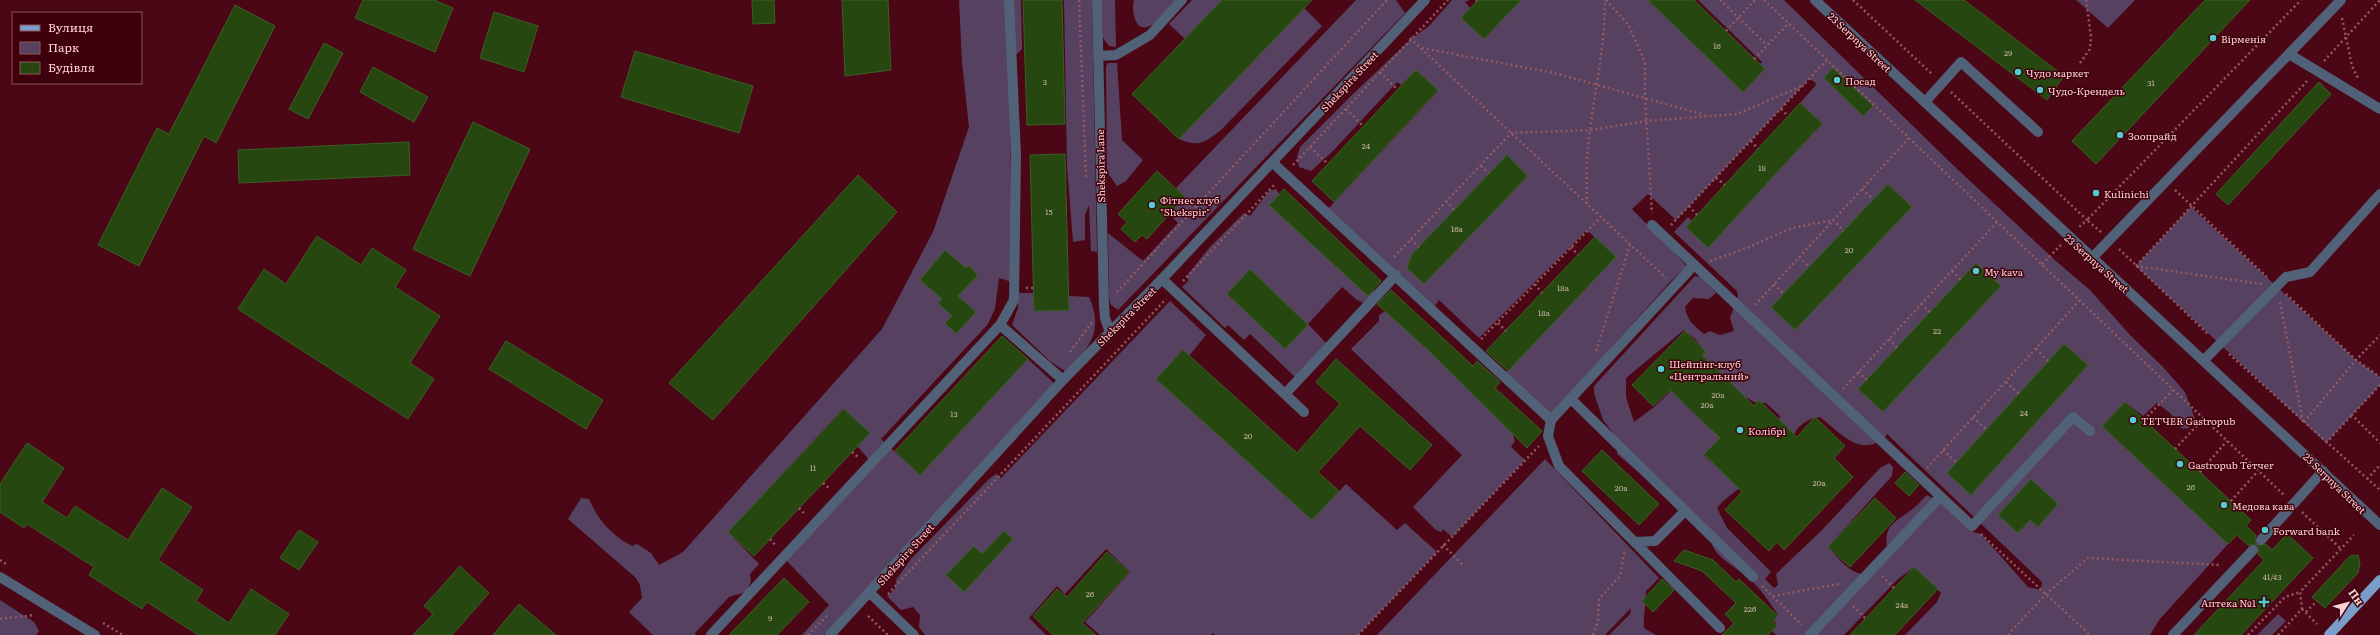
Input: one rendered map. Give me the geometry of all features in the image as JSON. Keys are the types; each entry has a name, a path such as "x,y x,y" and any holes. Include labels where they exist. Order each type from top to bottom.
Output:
{"main road":[{"path":"2329,635 2380,580"}],"street":[{"path":"711,635 1000,325 1014,300 1016,155 1009,0"},
{"name":"Shekspira Lane","path":"1098,0 1104,306 1105,318 1110,332"},
{"path":"1098,56 1116,56 1150,35 1182,0"},
{"name":"Shekspira Street","path":"830,635 1063,380 1162,279 1425,0"},
{"name":"23 Serpnya Street","path":"1815,0 2069,237 2323,470 2380,525"},
{"path":"2092,258 2339,2"},
{"path":"2290,54 2315,71 2380,109"},
{"path":"1925,102 1961,62 2038,132"},
{"path":"1273,162 1551,420"},
{"path":"2204,360 2286,277 2310,272 2380,194"},
{"path":"1652,225 1834,398 1972,526 2073,417 2090,431"},
{"path":"1694,265 1551,420 1548,436 1559,466 1720,628"},
{"path":"1285,394 1396,275"},
{"path":"1162,279 1304,412"},
{"path":"1000,325 1063,380"},
{"path":"1571,399 1754,577"},
{"path":"2261,540 2323,470"},
{"path":"1810,634 1940,497"},
{"path":"1631,538 1655,541 1685,511"},
{"path":"2173,635 2253,550"},
{"path":"0,576 95,635"},
{"path":"870,593 914,635"}],"path":[{"path":"1079,0 1086,180"},
{"path":"1115,294 1387,0"},
{"path":"863,620 1448,0"},
{"path":"1587,204 1587,158 1598,85 1606,0"},
{"path":"1606,0 1628,24 1646,62 1645,98 1652,193 1652,225"},
{"path":"1720,0 1767,45"},
{"path":"1726,31 1755,0"},
{"path":"1764,0 2341,549"},
{"path":"1853,0 2219,344 2326,443 2380,490"},
{"path":"2080,63 2090,49 2091,37 2086,0"},
{"path":"2042,264 2087,220 2301,0"},
{"path":"2136,266 2192,207 2380,0"},
{"path":"2339,2 2352,66 2361,85"},
{"path":"1754,59 1788,23"},
{"path":"1399,28 1674,286"},
{"path":"1421,48 1554,73 1707,116"},
{"path":"1662,234 1827,60"},
{"path":"1380,72 1397,89"},
{"path":"1385,266 1511,133 1591,130 1646,121 1737,114 1804,85"},
{"path":"1346,109 1363,126"},
{"path":"1781,109 1788,116"},
{"path":"1746,314 1909,138"},
{"path":"1751,141 1758,149"},
{"path":"1310,147 1328,164"},
{"path":"1481,165 1489,173"},
{"path":"1716,178 1725,185"},
{"path":"2166,181 2277,286 2303,422"},
{"path":"1862,189 1873,200"},
{"path":"1446,201 1454,210"},
{"path":"1689,206 1697,215"},
{"path":"1474,347 1600,217"},
{"path":"1833,220 1844,231"},
{"path":"1694,265 1749,247 1792,228 1833,220"},
{"path":"1834,398 1997,222"},
{"path":"1411,239 1419,247"},
{"path":"1595,356 1630,245"},
{"path":"1571,247 1578,255"},
{"path":"1799,257 1809,267"},
{"path":"1952,271 1961,280"},
{"path":"1535,284 1542,292"},
{"path":"1774,284 1784,294"},
{"path":"1918,477 2080,301"},
{"path":"1922,304 1930,312"},
{"path":"1092,314 1092,322"},
{"path":"1498,322 1506,331"},
{"path":"2303,422 2356,360 2380,335"},
{"path":"1889,339 1897,348"},
{"path":"2036,349 2048,361"},
{"path":"1858,372 1867,380"},
{"path":"2006,382 2019,394"},
{"path":"2326,443 2380,385"},
{"path":"2144,420 2173,390"},
{"path":"2352,415 2380,443"},
{"path":"1973,417 1986,430"},
{"path":"2175,449 2203,419"},
{"path":"1358,635 1548,436"},
{"path":"2200,472 2227,442"},
{"path":"1943,450 1957,463"},
{"path":"2367,479 2380,465"},
{"path":"2231,501 2258,471"},
{"path":"1972,526 2090,635"},
{"path":"2248,635 2285,597 2300,592 2354,535"},
{"path":"1593,635 1598,620 1599,599 1620,576 1631,538"},
{"path":"1443,545 1464,566"},
{"path":"2008,635 2046,594 2088,558 2238,566"},
{"path":"1754,577 1810,634"},
{"path":"1773,596 1840,584"},
{"path":"2300,592 2302,609 2317,624"},
{"path":"2306,612 2316,601"},
{"path":"2278,635 2302,609"},
{"path":"0,619 37,615"},
{"path":"868,616 888,635"}],"green space":[{"path":"959,0 1009,0 1012,282 999,278 995,309 988,324 881,439 920,475 1028,359 1055,384 824,635 802,635 829,605 785,559 873,464 857,446 870,433 843,409 731,529 730,534 759,564 750,574 751,582 746,592 729,597 695,633 696,635 653,635 629,612 642,598 640,585 636,578 568,519 581,498 589,499 606,527 625,542 632,546 637,544 651,553 659,565 683,552 882,329 933,232 969,127 962,62"},
{"path":"1012,0 1021,0 1022,49 1017,54 1013,51"},
{"path":"1064,0 1092,0 1097,252 1091,251 1089,205 1085,215 1085,240 1073,242 1067,166"},
{"path":"1102,0 1115,0 1116,47 1109,46 1103,38"},
{"path":"1134,0 1176,0 1159,20 1152,25 1142,27 1138,24 1134,15"},
{"path":"1192,0 1222,0 1185,39 1169,24"},
{"path":"1356,0 1396,0 1405,13 1118,310 1110,304 1108,233 1143,261 1178,223 1170,215 1185,197 1176,188"},
{"path":"1452,0 1470,0 1465,2 1470,8 1461,18 1484,39 1521,0 1648,0 1743,92 1765,69 1760,64 1762,62 1698,0 1784,0 1955,167 2057,262 2090,290 2130,335 2163,367 2185,392 2195,419 2189,428 2183,429 2177,424 2170,413 2157,403 2143,416 2125,402 2102,426 2228,544 2159,620 2150,635 1905,635 1937,602 1941,593 1914,567 1897,580 1844,635 1776,635 1772,631 1777,626 1774,620 1778,615 1756,585 1747,576 1722,558 1713,547 1711,541 1657,488 1617,454 1617,438 1603,420 1594,393 1594,386 1695,276 1702,277 1716,293 1709,299 1693,298 1685,307 1689,319 1694,326 1704,334 1710,331 1720,335 1734,331 1730,318 1738,296 1737,291 1674,232 1688,217 1692,221 1686,227 1708,247 1822,124 1800,103 1816,85 1815,82 1809,79 1676,220 1648,194 1632,209 1687,266 1670,282 1550,416 1505,373 1615,257 1587,230 1479,338 1439,300 1435,306 1329,208 1438,91 1416,70 1401,85 1397,82 1333,151 1311,171 1299,167 1297,157 1300,147 1411,39 1429,26","holes":["1684,330 1695,339 1705,351 1684,367 1731,388 1754,402 1766,403 1780,416 1775,436 1793,438 1803,423 1820,417 1854,443 1870,445 1878,442 1887,434 2042,582 2041,590 2028,587 1981,534 1973,532 1944,505 1927,495 1890,527 1886,539 1887,547 1868,574 1861,574 1846,566 1828,547 1892,476 1893,467 1889,463 1880,468 1822,530 1776,574 1778,585 1774,588 1765,579 1771,572 1727,528 1717,508 1722,502 1742,486 1728,478 1704,455 1727,432 1716,421 1709,428 1684,404 1676,386 1654,407 1634,422 1626,397 1626,378"]},
{"path":"2076,0 2135,0 2108,28"},
{"path":"1304,8 1322,26 1221,130 1202,142 1192,143 1179,139"},
{"path":"1108,63 1117,63 1122,140 1143,160 1126,181 1117,186 1107,172 1106,66"},
{"path":"1276,189 1284,201 1371,282 1374,292 1364,303 1357,300 1342,287 1308,324 1326,343 1295,377 1250,334 1244,340 1228,325 1225,328 1182,287 1189,280 1186,277 1209,248 1244,213 1250,216 1269,191"},
{"path":"2191,207 2356,360 2380,377 2380,385 2326,443 2136,266"},
{"path":"1018,293 1034,293 1034,311 1069,310 1069,296 1089,297 1095,319 1095,329 1088,347 1065,371 1050,361 1012,325 1018,308"},
{"path":"1170,301 1206,335 1189,356 1182,350 1157,379 1312,520 1346,484 1397,530 1405,523 1437,552 1358,635 1215,635 1213,633 1211,635 1100,635 1085,622 1130,572 1106,549 1065,594 1057,586 1029,618 1046,635 925,635 919,627 920,615 913,607 901,610 887,596 895,589 896,580 911,559 989,479 996,474 1001,478"},
{"path":"1385,311 1508,420 1515,441 1511,447 1525,460 1452,537 1443,529 1441,532 1436,530 1413,507 1462,455 1351,349 1379,321 1379,315"},
{"path":"1545,459 1659,578 1646,591 1644,619 1644,628 1656,635 1609,635 1630,614 1631,608 1605,635 1377,635"},
{"path":"0,600 34,622 39,631 36,635 0,635"},
{"path":"2278,614 2286,621 2272,635 2257,635"}],"building":[{"path":"363,0 434,0 453,8 435,52 355,18"},
{"path":"752,0 774,0 775,23 753,24"},
{"path":"842,0 888,0 891,70 845,76"},
{"path":"1023,0 1062,0 1065,124 1027,125"},
{"path":"1222,0 1312,0 1179,139 1132,94"},
{"path":"1478,0 1521,0 1484,39 1461,18"},
{"path":"1648,0 1694,0 1765,69 1743,92"},
{"path":"1915,0 1964,0 2064,76 2047,100"},
{"path":"2205,0 2250,0 2096,164 2072,141"},
{"path":"235,5 275,26 216,143 204,136 139,266 98,245 157,128 169,134"},
{"path":"494,12 538,26 524,72 480,58"},
{"path":"324,43 343,53 308,119 289,109"},
{"path":"635,51 753,86 739,133 621,97"},
{"path":"373,67 428,97 414,122 360,92"},
{"path":"1833,68 1873,106 1863,116 1824,78"},
{"path":"1416,70 1438,90 1334,202 1312,181"},
{"path":"2319,82 2331,94 2228,205 2216,194"},
{"path":"1800,103 1822,123 1708,248 1686,227"},
{"path":"473,122 530,149 470,276 413,249"},
{"path":"409,142 410,175 239,183 238,150"},
{"path":"1065,154 1069,310 1034,311 1030,155"},
{"path":"1507,155 1528,176 1424,284 1407,268 1412,254"},
{"name":"Фітнес клуб \"Shekspir\"","path":"1157,171 1185,197 1147,239 1142,235 1135,242 1121,229 1127,222 1118,214"},
{"path":"858,175 897,212 713,420 669,383"},
{"path":"1888,184 1912,207 1795,330 1771,307"},
{"path":"1284,189 1381,281 1368,296 1269,205"},
{"path":"317,236 361,265 372,248 406,270 395,287 440,316 410,363 434,379 408,419 238,309 264,269 286,284"},
{"path":"1595,237 1616,257 1508,371 1486,351"},
{"path":"945,250 966,268 969,266 978,275 958,296 976,312 956,334 945,323 952,316 938,303 942,299 920,280"},
{"path":"1976,263 2001,286 1883,412 1858,389"},
{"path":"1250,269 1308,325 1285,349 1227,294"},
{"path":"1391,290 1473,366 1477,361 1500,382 1495,388 1542,431 1527,448 1430,352 1377,304"},
{"path":"1685,331 1706,352 1702,355 1754,406 1759,400 1797,437 1815,417 1845,446 1834,458 1853,477 1784,550 1777,542 1769,551 1725,510 1742,492 1704,454 1720,438 1670,390 1653,406 1632,385"},
{"path":"1002,336 1028,359 920,475 895,451"},
{"path":"506,341 603,400 586,429 489,369"},
{"path":"2064,344 2088,365 1971,495 1947,473"},
{"path":"1183,350 1297,453 1340,404 1316,382 1336,359 1432,445 1410,470 1360,426 1318,472 1339,491 1312,520 1156,379"},
{"path":"2125,402 2251,520 2246,526 2256,535 2255,539 2257,545 2248,545 2237,535 2228,544 2102,426"},
{"path":"844,409 870,433 754,556 728,532"},
{"path":"27,443 64,468 42,502 67,518 75,506 128,540 162,488 192,507 158,560 203,590 196,601 229,623 251,589 289,614 275,635 198,635 147,602 142,609 89,575 94,567 27,524 24,528 0,512 0,484"},
{"path":"1602,450 1659,504 1639,525 1582,471"},
{"path":"1905,472 1919,485 1909,496 1895,483"},
{"path":"2031,479 2058,504 2038,527 2030,520 2018,533 1998,515"},
{"path":"1875,498 1896,518 1850,567 1828,547"},
{"path":"299,530 318,542 299,570 280,558"},
{"path":"1004,531 1013,539 964,592 946,575 974,546 982,554"},
{"path":"2287,534 2313,558 2241,635 2194,635 2264,560 2258,554 2259,549 2257,545 2266,544 2272,550"},
{"path":"1684,550 1713,560 1736,582 1739,579 1778,616 1772,621 1777,626 1768,635 1722,635 1734,623 1725,614 1736,603 1702,571 1674,561"},
{"path":"1107,552 1129,572 1082,623 1096,635 1053,635 1033,616 1057,589 1067,597"},
{"path":"2358,555 2360,563 2358,573 2325,608 2312,597 2350,556"},
{"path":"460,566 489,593 452,635 413,635 433,614 424,606"},
{"path":"1914,567 1938,589 1895,635 1850,635"},
{"path":"784,578 809,602 777,635 729,635"},
{"path":"1662,579 1674,590 1653,612 1642,601"},
{"path":"519,604 556,635 493,635"}],"place":[{"name":"Вірменія","path":"2213,38"},
{"name":"Чудо маркет","path":"2018,72"},
{"name":"Посад","path":"1837,80"},
{"name":"Чудо-Крендель","path":"2040,90"},
{"name":"Зоопрайд","path":"2120,135"},
{"name":"Kulinichi","path":"2096,193"},
{"name":"Фітнес клуб \"Shekspir\"","path":"1152,205"},
{"name":"My kava","path":"1976,271"},
{"name":"Шейпінг-клуб «Центральний»","path":"1661,369"},
{"name":"ТЕТЧЕR Gastropub","path":"2133,420"},
{"name":"Колібрі","path":"1740,430"},
{"name":"Gastropub Teтчеr","path":"2180,464"},
{"name":"Медова кава","path":"2224,505"},
{"name":"Forward bank","path":"2265,530"},
{"name":"Аптека №1","path":"2264,602"}]}
